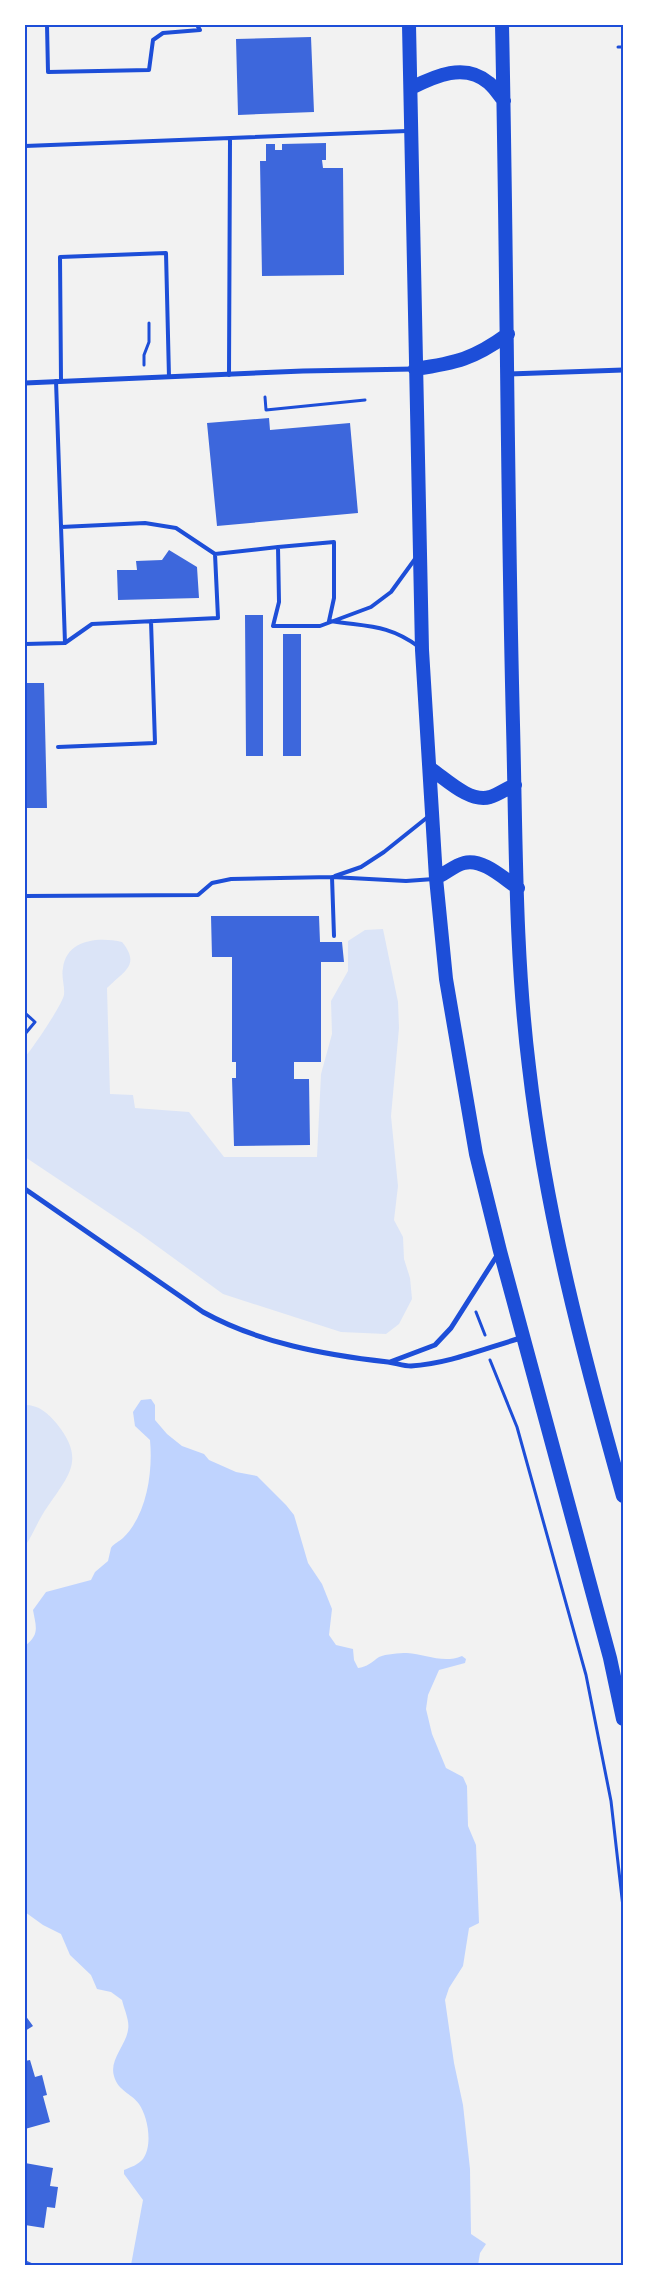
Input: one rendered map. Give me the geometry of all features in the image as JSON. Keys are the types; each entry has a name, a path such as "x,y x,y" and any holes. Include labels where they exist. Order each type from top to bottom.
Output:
{"highway":[{"path":"409,25 422,650 431,769 436,878 453,1023 476,1154 500,1251 610,1658 623,1719"},
{"path":"502,25 509,374 509,547 523,1006 528,1066 543,1170 576,1325 623,1496"},
{"path":"411,88 437,75 459,72 475,75 488,82 504,101"},
{"path":"415,369 457,363 474,356 508,334"},
{"path":"431,769 469,795 479,798 490,797 515,784"},
{"path":"436,878 464,863 472,862 481,864 518,888"}],"street":[{"path":"25,383 415,369"},
{"path":"509,374 623,370"},
{"path":"25,1189 202,1312 252,1336 356,1359 409,1366 436,1363 524,1337"},
{"path":"390,1362 435,1345 451,1328 500,1251"}],"lane":[{"path":"47,25 48,72 149,70 153,40 163,32 200,30 197,25"},
{"path":"25,146 412,131"},
{"path":"229,375 230,139"},
{"path":"65,643 58,381 60,257 166,253 169,377"},
{"path":"61,527 145,523 176,528 215,554 334,542 334,598 329,621"},
{"path":"278,547 279,602 273,626 320,626 329,621 371,607 391,592 419,553"},
{"path":"25,644 65,643 92,624 218,618 215,554"},
{"path":"58,747 155,743 151,621"},
{"path":"329,621 375,626 402,635 422,650"},
{"path":"332,877 362,867 433,813"},
{"path":"332,877 334,936"},
{"path":"25,896 198,895 212,883 231,879 332,877 406,881 436,878"}],"path":[{"path":"618,47 623,47"},
{"path":"144,365 144,355 149,342 149,323"},
{"path":"265,397 266,410 365,400"},
{"path":"25,1013 35,1022 25,1034"},
{"path":"476,1311 485,1336"},
{"path":"490,1360 517,1427 584,1667 611,1801 623,1907"}],"shaded area":[{"path":"383,929 398,1002 399,1028 391,1116 398,1186 394,1220 403,1237 404,1259 410,1278 412,1299 399,1324 386,1334 341,1332 223,1294 139,1233 25,1157 25,1057 47,1026 62,1000 64,995 63,968 66,958 71,951 85,942 113,940 122,942 128,950 130,962 124,972 107,988 110,1094 133,1095 135,1108 189,1112 224,1157 317,1157 321,1074 332,1034 331,1001 348,971 348,941 365,930"},
{"path":"25,1405 39,1408 54,1420 66,1436 72,1457 71,1466 63,1485 45,1511 25,1546"}],"water":[{"path":"151,1399 155,1405 155,1420 167,1434 182,1446 204,1454 209,1460 236,1472 257,1476 294,1515 308,1563 322,1584 332,1609 329,1635 336,1645 353,1649 354,1660 358,1668 367,1665 379,1657 396,1653 441,1659 462,1656 466,1659 465,1663 439,1670 428,1695 426,1709 432,1734 446,1768 463,1777 467,1786 468,1826 476,1845 479,1923 469,1928 463,1966 449,1988 445,2000 454,2063 463,2105 470,2169 471,2234 486,2244 480,2253 478,2265 131,2265 143,2200 124,2174 124,2170 143,2159 149,2139 145,2116 139,2104 118,2085 114,2076 114,2064 127,2036 128,2019 122,2000 111,1992 97,1989 91,1975 70,1955 61,1934 43,1925 25,1912 25,1646 33,1638 36,1630 33,1610 46,1592 91,1580 95,1572 108,1561 112,1546 123,1538 138,1517 147,1492 151,1452 150,1440 135,1426 133,1412 141,1400"}],"building":[{"path":"311,37 314,112 238,115 236,39"},
{"path":"326,143 326,160 322,160 323,168 343,168 344,275 262,276 260,161 266,161 266,144 275,144 275,150 282,150 282,144"},
{"path":"269,418 270,430 350,423 358,513 217,526 207,423"},
{"path":"169,550 197,567 199,598 118,600 117,570 137,570 136,561 162,560"},
{"path":"245,615 263,615 263,756 246,756"},
{"path":"283,634 301,634 301,756 283,756"},
{"path":"25,683 44,683 47,808 25,808"},
{"path":"211,916 319,916 320,942 342,942 344,962 321,962 321,1062 294,1062 294,1079 309,1079 310,1145 234,1146 232,1078 236,1078 236,1062 232,1062 232,957 212,957"},
{"path":"25,2015 33,2026 25,2031"},
{"path":"30,2060 35,2077 42,2075 47,2095 43,2096 50,2122 25,2129 25,2061"},
{"path":"25,2163 53,2168 50,2186 58,2187 55,2208 47,2207 44,2228 25,2225"},
{"path":"25,2260 36,2265 25,2265"}]}
